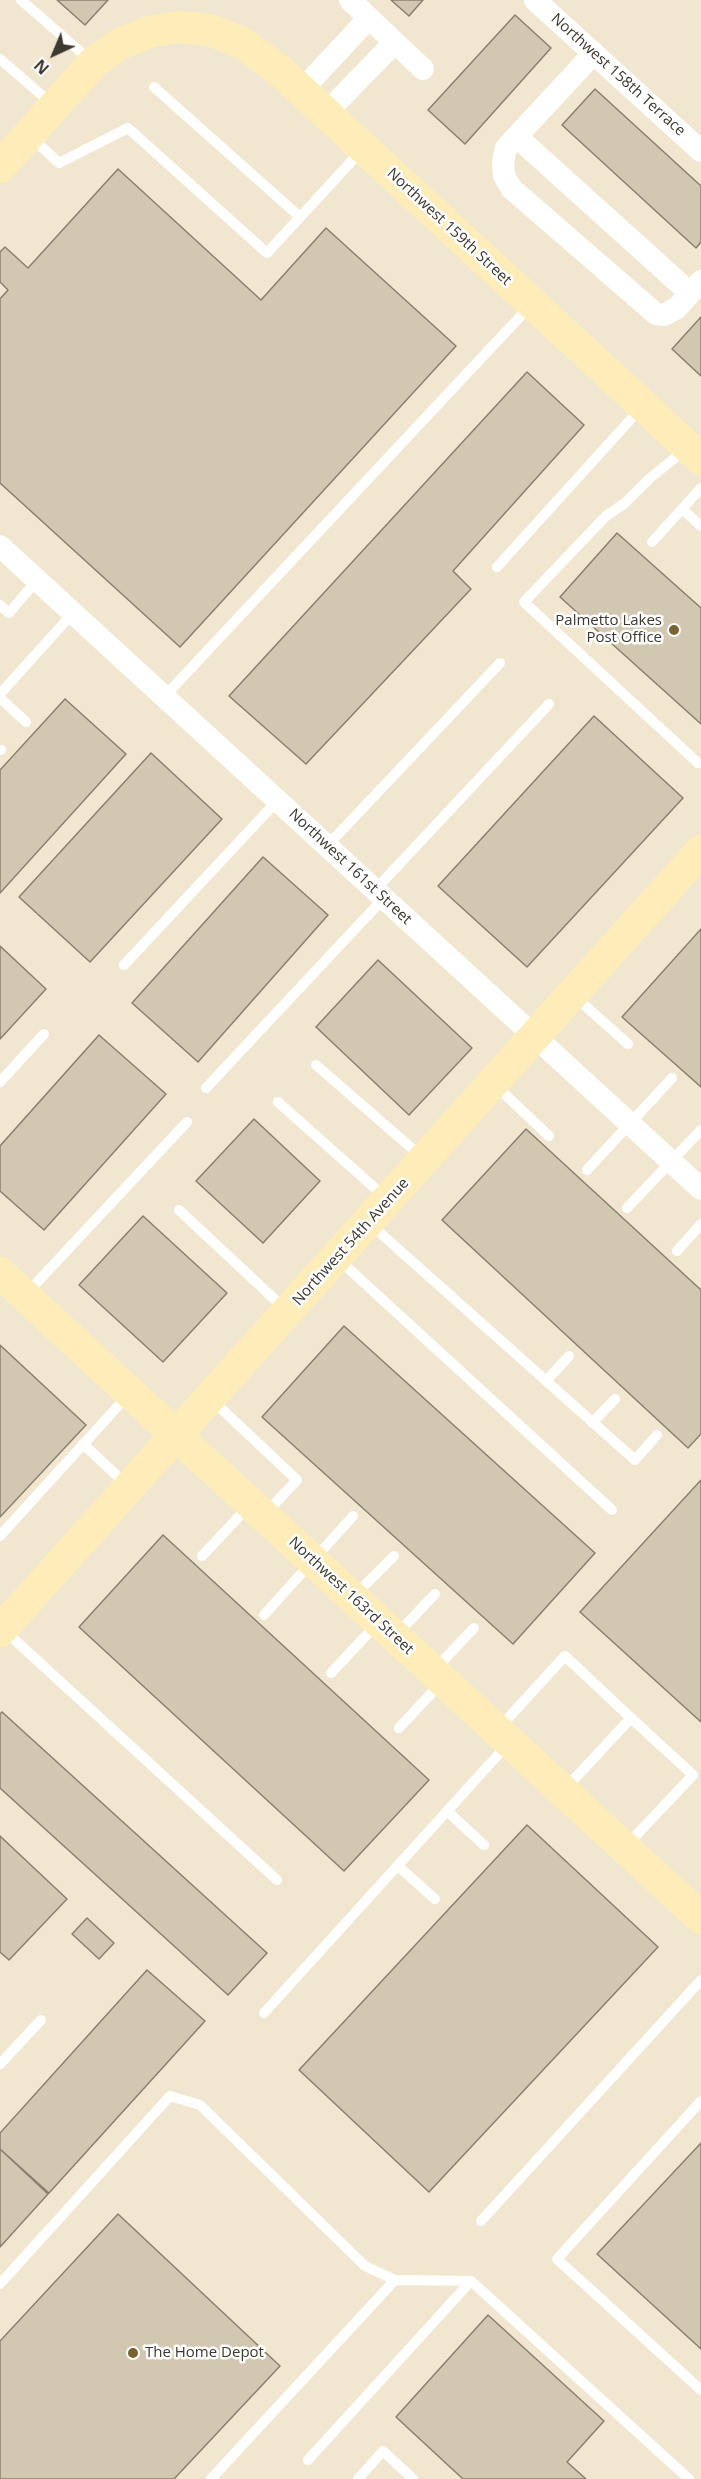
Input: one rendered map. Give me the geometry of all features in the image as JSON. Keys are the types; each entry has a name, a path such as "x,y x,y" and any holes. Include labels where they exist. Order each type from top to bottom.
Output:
{"street":[{"path":"350,0 423,69"},
{"name":"Northwest 158th Terrace","path":"535,0 701,151"},
{"path":"301,91 368,19"},
{"name":"Northwest 159th Street","path":"0,167 93,63 120,44 152,31 180,27 210,30 242,43 278,69 644,406 697,446"},
{"path":"325,114 394,43"},
{"path":"517,137 695,287 677,308 664,315 656,314 512,189 504,176 503,162 506,148 594,53"},
{"name":"Northwest 161st Street","path":"0,546 701,1189"},
{"name":"Northwest 54th Avenue","path":"1,1629 700,854"},
{"name":"Northwest 163rd Street","path":"0,1273 701,1918"}],"lane":[{"path":"21,0 93,63"},
{"path":"0,59 54,107"},
{"path":"154,87 300,217"},
{"path":"29,135 59,163 128,128 267,253 363,149"},
{"path":"164,697 532,304"},
{"path":"496,567 644,406"},
{"path":"697,446 649,479 625,503 606,516 524,602 700,763"},
{"path":"652,542 701,488"},
{"path":"682,509 701,526"},
{"path":"0,605 9,613 37,580"},
{"path":"26,722 0,696 73,613"},
{"path":"327,846 500,663"},
{"path":"206,1088 549,704"},
{"path":"124,964 278,801"},
{"path":"573,995 628,1044"},
{"path":"0,1082 44,1034"},
{"path":"316,1065 425,1160"},
{"path":"587,1170 672,1078"},
{"path":"494,1084 549,1136"},
{"path":"279,1102 379,1212 546,1381 592,1423 634,1460 657,1435"},
{"path":"24,1296 187,1122"},
{"path":"627,1208 701,1130"},
{"path":"179,1210 288,1312"},
{"path":"677,1251 701,1224"},
{"path":"337,1258 612,1510"},
{"path":"546,1381 569,1356"},
{"path":"0,1536 130,1392"},
{"path":"202,1556 297,1480 210,1398"},
{"path":"592,1423 615,1399"},
{"path":"83,1444 130,1488"},
{"path":"264,1615 353,1516"},
{"path":"353,1597 394,1556"},
{"path":"331,1673 435,1594"},
{"path":"399,1728 474,1628"},
{"path":"1,1629 277,1880"},
{"path":"264,2013 447,1811 565,1656 693,1775 625,1848"},
{"path":"563,1791 631,1718"},
{"path":"447,1811 484,1845"},
{"path":"398,1866 435,1899"},
{"path":"481,2221 701,1980"},
{"path":"0,2064 41,2020"},
{"path":"0,2284 170,2096 200,2105 365,2266 395,2280 471,2281 689,2479"},
{"path":"701,2101 557,2259 701,2390"},
{"path":"211,2479 395,2280"},
{"path":"308,2460 471,2281"},
{"path":"357,2479 383,2451 413,2479"}],"building":[{"path":"57,0 108,0 85,25"},
{"path":"391,0 423,0 409,16"},
{"path":"515,15 551,48 465,144 428,110"},
{"path":"595,89 701,186 701,242 696,248 562,125"},
{"path":"118,169 261,300 326,228 456,346 180,647 0,483 0,299 8,290 0,282 0,252 5,247 28,268"},
{"path":"701,317 701,376 672,349"},
{"path":"527,372 584,425 453,571 471,589 306,764 229,696"},
{"path":"617,533 701,608 701,724 560,597"},
{"path":"65,699 126,754 0,893 0,770"},
{"path":"594,716 683,798 527,967 438,886"},
{"path":"151,753 222,819 90,962 19,897"},
{"path":"263,857 328,915 198,1062 132,1003"},
{"path":"701,929 701,1087 622,1017"},
{"path":"0,946 46,989 0,1039"},
{"path":"378,960 472,1048 409,1115 316,1027"},
{"path":"99,1035 166,1094 44,1230 0,1191 0,1146"},
{"path":"254,1119 320,1181 263,1243 196,1181"},
{"path":"526,1129 701,1290 701,1434 688,1448 442,1220"},
{"path":"143,1216 227,1293 163,1362 79,1285"},
{"path":"344,1326 595,1553 513,1644 262,1417"},
{"path":"0,1345 86,1425 0,1517"},
{"path":"701,1480 701,1722 580,1612"},
{"path":"163,1535 429,1780 344,1871 79,1627"},
{"path":"2,1712 267,1953 228,1995 0,1788 0,1714"},
{"path":"527,1825 658,1947 429,2192 299,2070"},
{"path":"0,1836 67,1899 9,1960 0,1952"},
{"path":"87,1918 114,1943 99,1959 72,1934"},
{"path":"147,1970 205,2021 49,2193 0,2149 0,2133"},
{"path":"701,2143 701,2349 597,2254"},
{"path":"0,2149 48,2194 0,2247"},
{"name":"The Home Depot","path":"118,2214 280,2366 174,2479 0,2479 0,2341"},
{"path":"488,2315 604,2421 567,2462 586,2479 463,2479 396,2417"}],"place":[{"name":"Palmetto Lakes Post Office","path":"674,630"},
{"name":"The Home Depot","path":"133,2353"}]}
